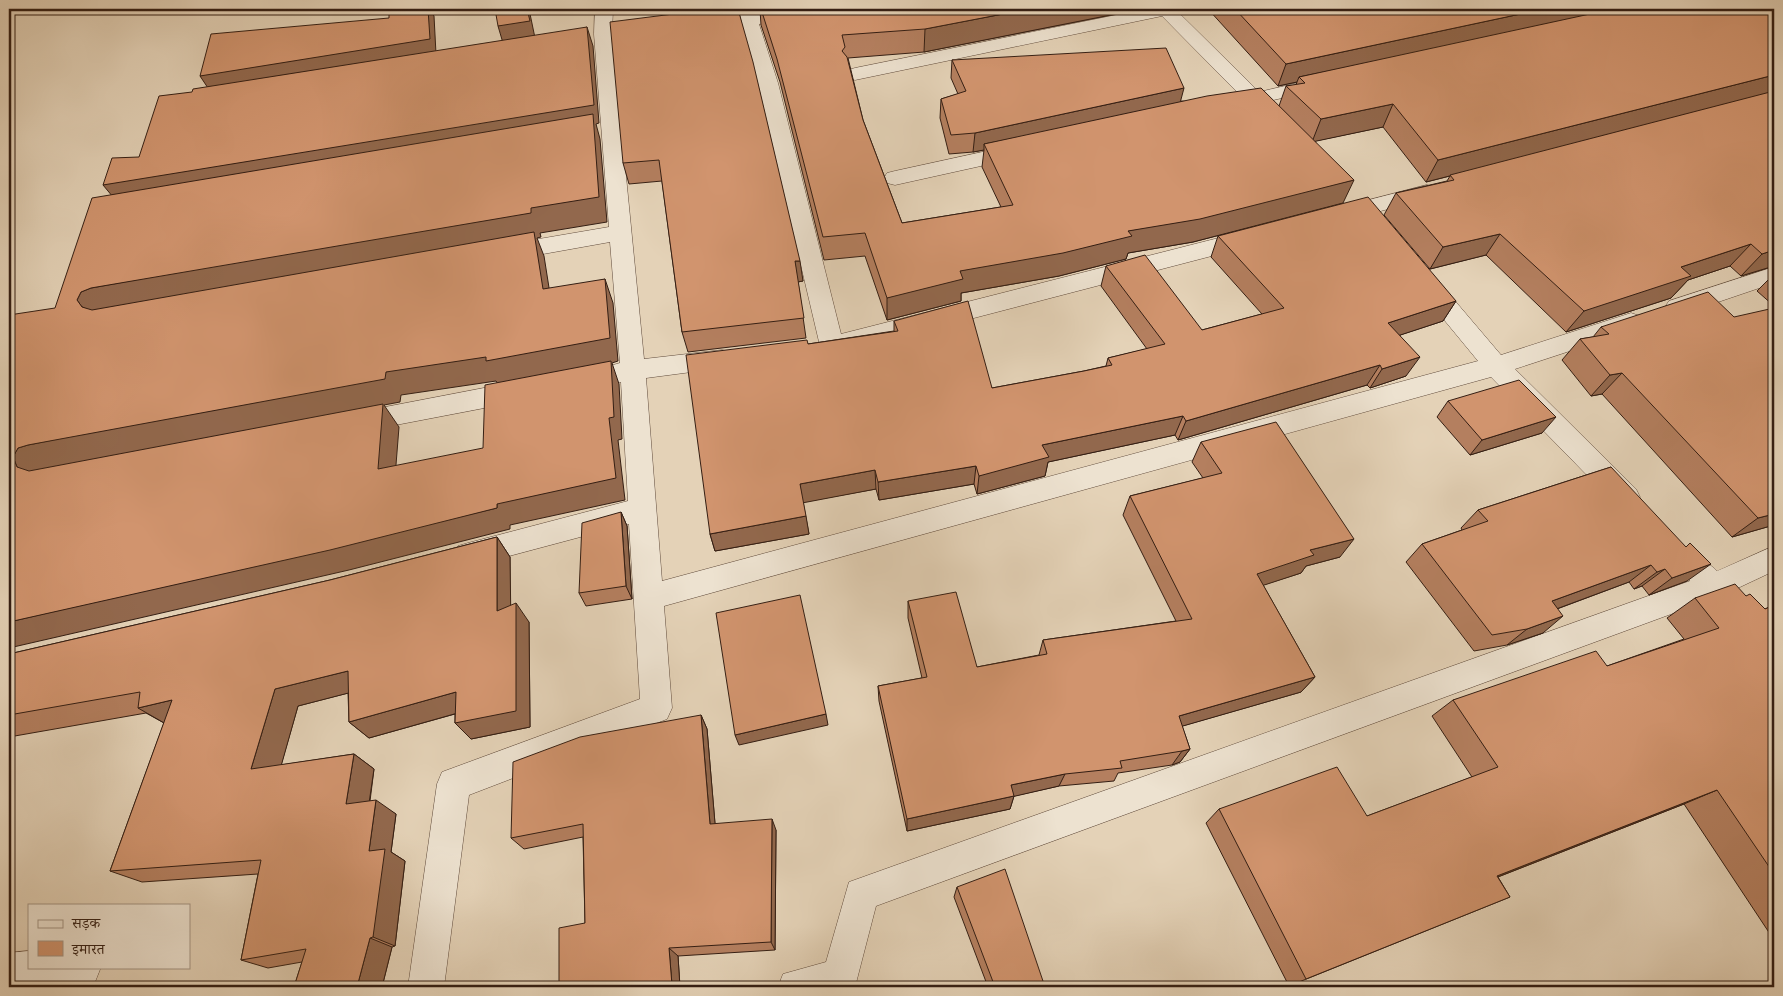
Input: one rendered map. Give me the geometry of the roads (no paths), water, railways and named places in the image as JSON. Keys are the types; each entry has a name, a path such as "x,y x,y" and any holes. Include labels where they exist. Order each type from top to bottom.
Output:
{"street":[{"path":"426,987 454,784 656,708 634,370 621,232 602,131 604,9"},
{"path":"856,74 1167,9 1288,133"},
{"path":"690,25 805,13"},
{"path":"749,20 768,82 823,347 1267,234"},
{"path":"1225,105 1340,80"},
{"path":"895,178 1041,146"},
{"path":"1315,221 1450,186"},
{"path":"1343,188 1364,208 1383,231"},
{"path":"484,256 621,232"},
{"path":"1408,261 1496,366 1643,515"},
{"path":"649,597 1496,366 1774,275"},
{"path":"585,379 634,370 747,356"},
{"path":"333,427 546,386"},
{"path":"444,561 642,510"},
{"path":"1685,557 1713,586"},
{"path":"796,987 841,977 861,894 1713,586 1774,558"},
{"path":"9,971 47,968"},
{"path":"75,987 82,968"}]}
